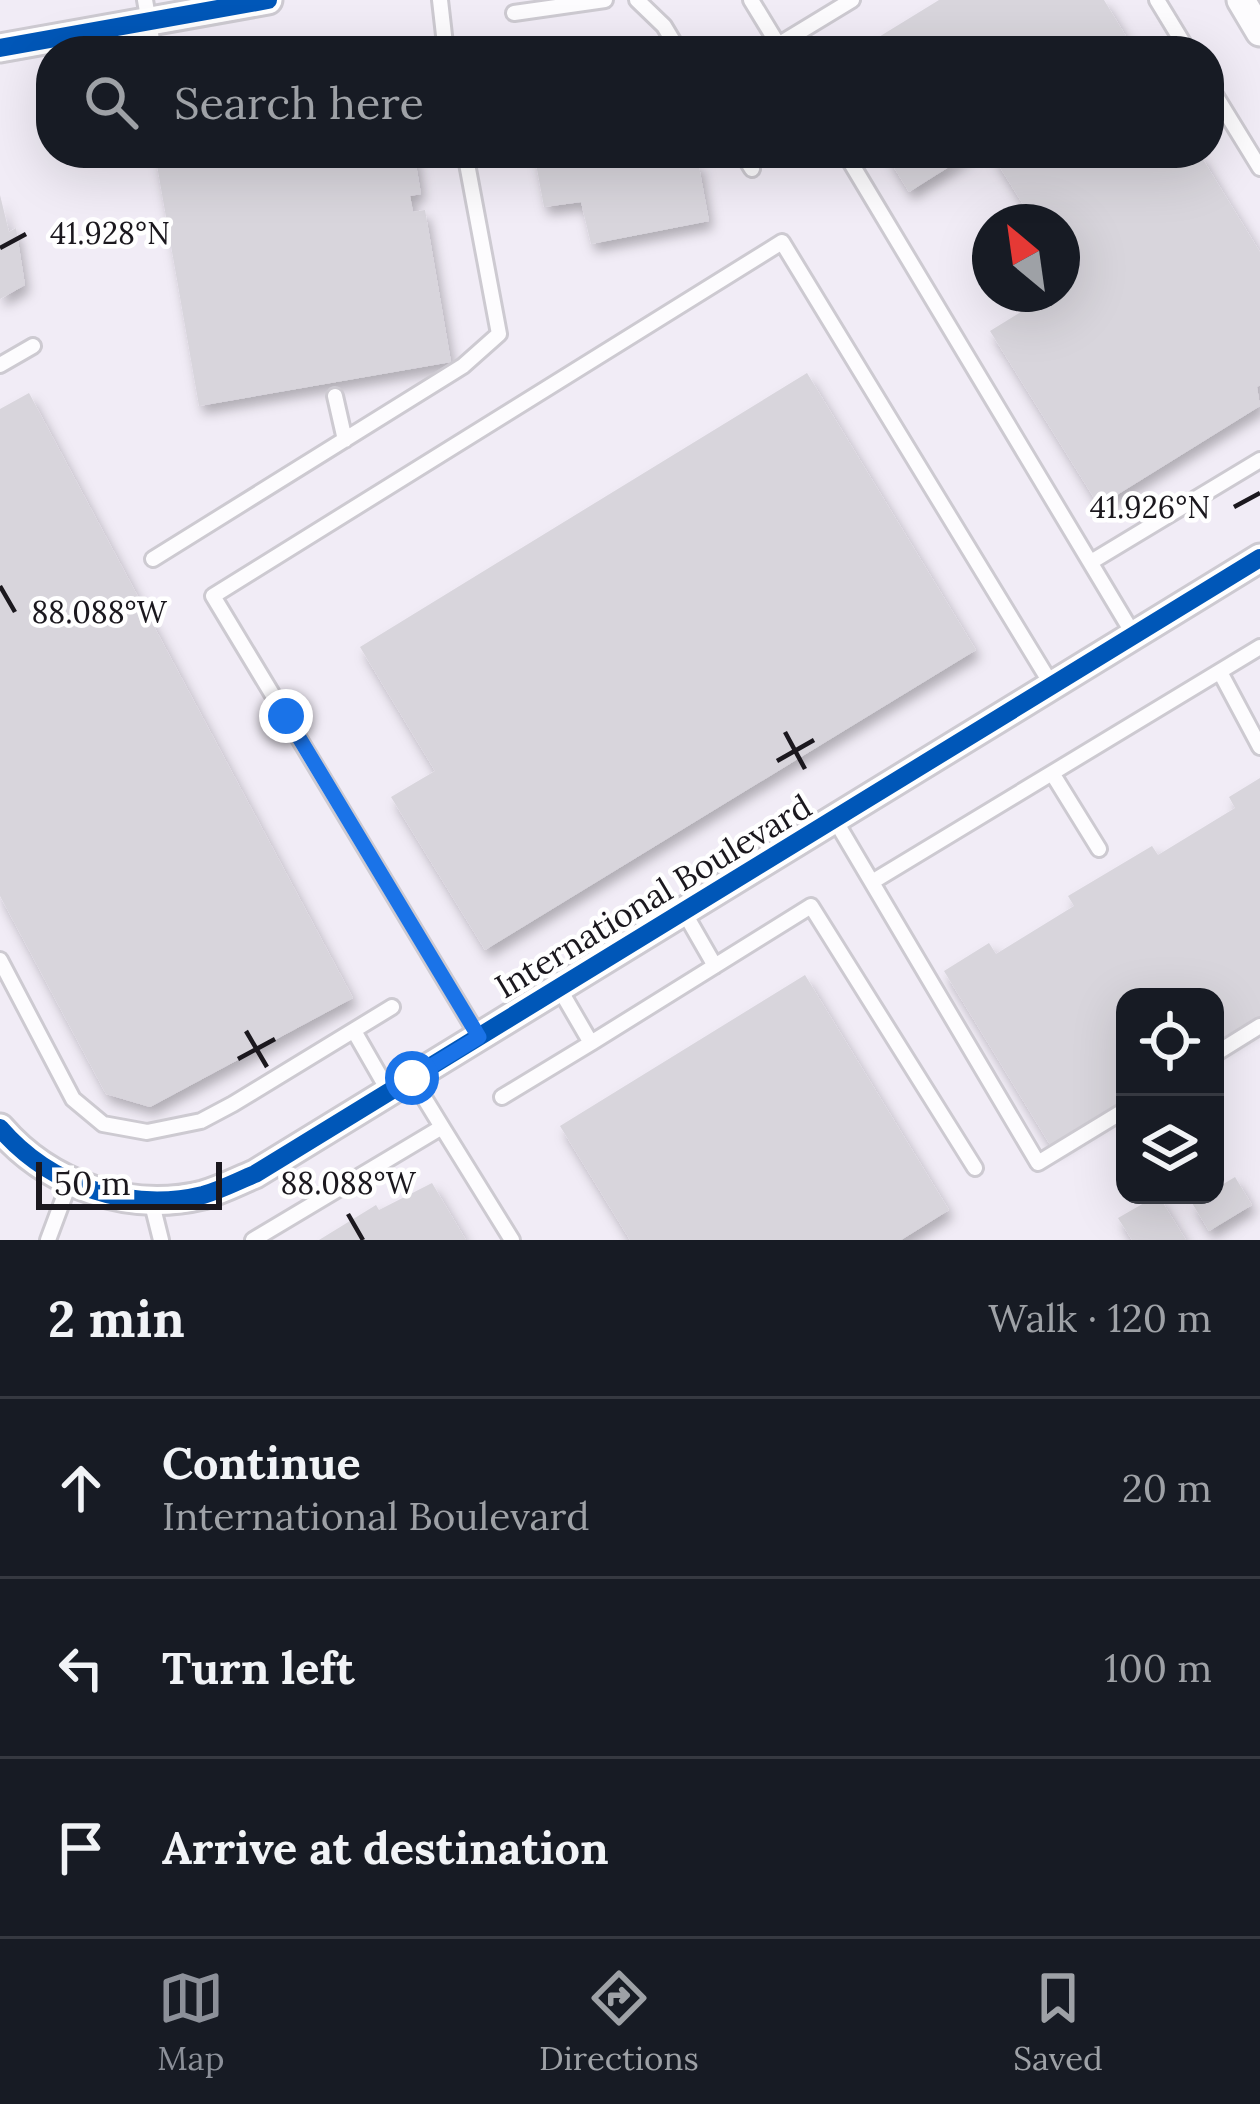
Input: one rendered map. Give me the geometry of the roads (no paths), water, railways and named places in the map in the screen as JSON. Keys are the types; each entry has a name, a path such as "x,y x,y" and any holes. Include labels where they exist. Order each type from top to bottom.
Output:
{"street":[{"path":"48,36 147,11 268,0"},
{"path":"1241,0 1260,32"},
{"path":"0,48 36,39"},
{"name":"International Boulevard","path":"0,1128 34,1161 85,1190 151,1200 203,1195 255,1174 1260,558"}],"lane":[{"path":"440,0 445,36"},
{"path":"514,13 605,0"},
{"path":"637,0 670,36"},
{"path":"751,0 773,36"},
{"path":"798,36 852,0"},
{"path":"1157,0 1179,36"},
{"path":"1224,109 1260,168"},
{"path":"153,559 463,366 499,334 468,168"},
{"path":"854,168 1135,637"},
{"path":"479,1037 213,596 782,242 1053,687"},
{"path":"0,364 33,346"},
{"path":"334,396 345,440"},
{"path":"1091,562 1260,460"},
{"path":"872,882 1260,647"},
{"path":"1220,672 1260,747"},
{"path":"1052,773 1099,849"},
{"path":"835,820 1038,1163 1116,1115"},
{"path":"502,1097 811,906 975,1168"},
{"path":"684,912 715,966"},
{"path":"0,960 73,1099 103,1124 148,1132 201,1121 392,1007"},
{"path":"559,988 591,1043"},
{"path":"1224,1048 1260,1026"},
{"path":"353,1030 442,1127 512,1240"},
{"path":"253,1240 442,1127"},
{"path":"48,1240 70,1181"},
{"path":"151,1200 161,1240"}]}
